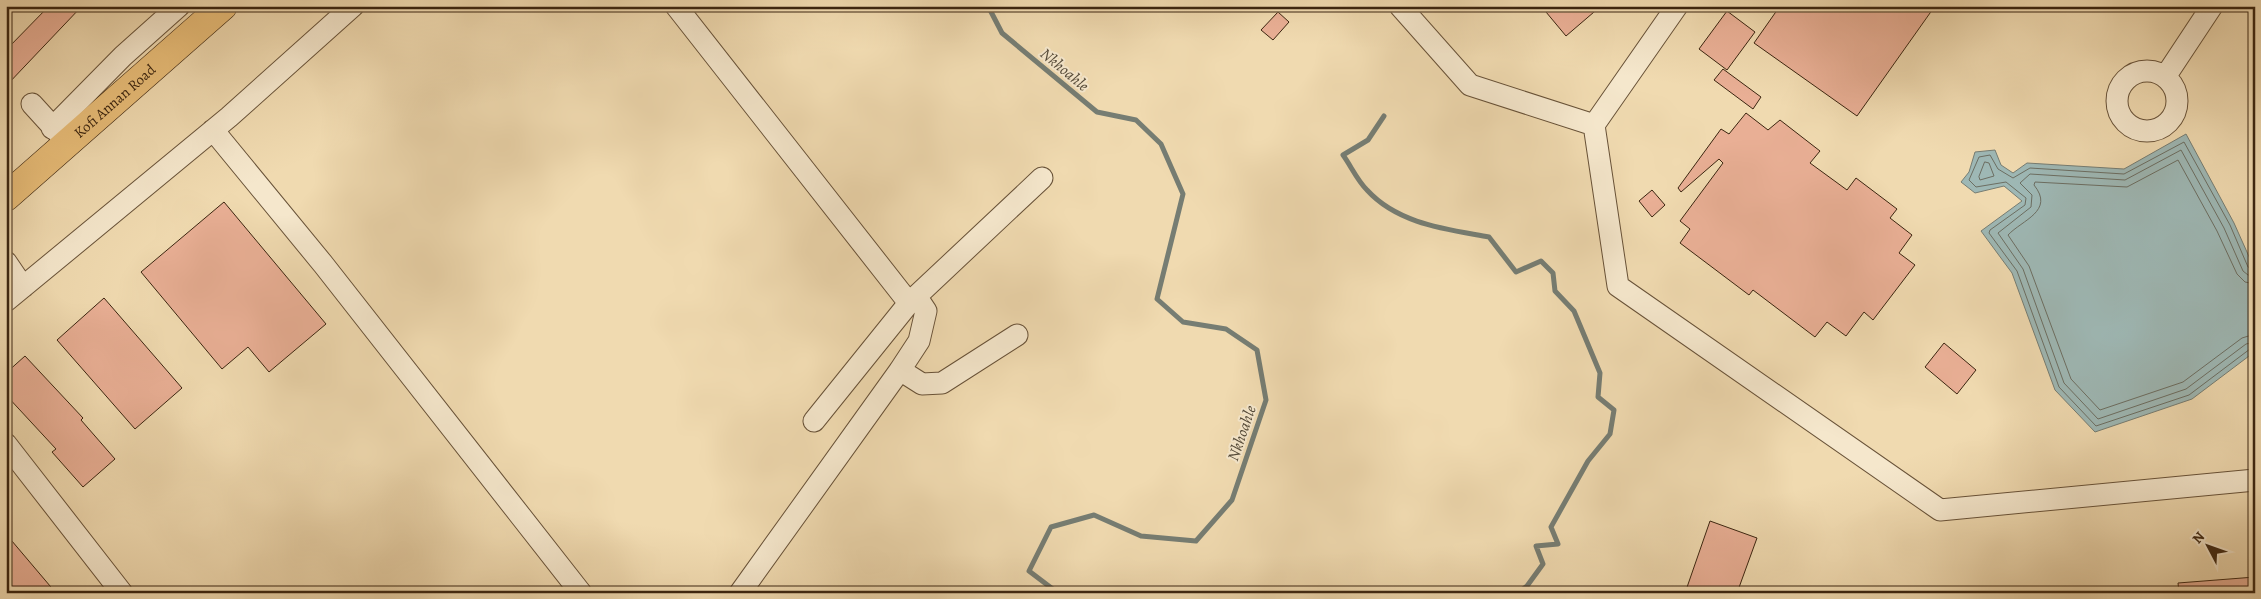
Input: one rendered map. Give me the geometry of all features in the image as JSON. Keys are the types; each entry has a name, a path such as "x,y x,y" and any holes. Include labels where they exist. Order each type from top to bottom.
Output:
{"main road":[{"name":"Kofi Annan Road","path":"6,197 60,136 223,6"}],"street":[{"path":"32,104 60,136 157,14 179,6"},
{"path":"6,301 213,130 353,6"},
{"path":"676,6 913,300 926,311 919,341 900,370 740,593"},
{"path":"1400,6 1470,85 1594,125"},
{"path":"1677,6 1594,125 1618,286 1940,510 2255,480"},
{"path":"2165,77 2212,6"},
{"path":"213,130 323,264 581,593"},
{"path":"814,421 913,300 1042,178"},
{"path":"6,262 23,287"},
{"path":"900,370 922,384 942,383 1017,336"},
{"path":"6,444 122,593"}],"water":[{"path":"2186,134 2234,223 2255,270 2253,353 2192,399 2095,432 2055,390 2012,273 1981,231 2022,201 2004,186 1975,193 1961,182 1969,172 1975,152 1995,150 2001,165 2013,173 2027,163 2124,169"}],"building":[{"path":"49,6 82,6 6,86 6,50"},
{"path":"1541,6 1601,6 1566,36"},
{"path":"1780,6 1935,6 1857,116 1754,43"},
{"path":"1727,11 1755,32 1727,70 1699,49"},
{"path":"1278,12 1289,22 1273,40 1261,30"},
{"path":"1723,69 1761,97 1753,109 1714,80"},
{"path":"1746,113 1768,130 1780,120 1820,151 1810,163 1847,190 1856,178 1897,209 1890,218 1912,235 1899,253 1915,265 1873,320 1864,312 1846,336 1827,322 1815,337 1753,290 1749,295 1680,243 1690,229 1680,221 1723,163 1719,159 1681,192 1678,188 1721,129 1729,134"},
{"path":"1652,190 1665,205 1652,217 1639,201"},
{"path":"224,202 326,324 269,372 248,347 222,369 141,272"},
{"path":"104,298 182,388 135,429 57,340"},
{"path":"1944,343 1976,370 1957,394 1925,367"},
{"path":"25,356 83,418 81,420 115,459 83,487 52,452 56,449 6,395 6,373"},
{"path":"1710,521 1757,538 1737,593 1685,593"},
{"path":"6,534 56,593 6,593"},
{"path":"2255,577 2255,593 2179,593 2178,583"}],"waterway":[{"name":"Nkhoahle","path":"988,6 1002,33 1097,112 1136,120 1161,144 1183,194 1157,299 1183,322 1226,329 1257,350 1266,400 1232,500 1196,541 1141,536 1094,515 1051,527 1029,571 1058,593"},
{"path":"1384,116 1368,140 1343,155 1363,186 1393,211 1408,218 1440,228 1489,237 1516,272 1541,261 1553,273 1555,291 1574,311 1600,373 1598,397 1614,410 1610,434 1588,461 1551,527 1558,544 1536,546 1543,564 1527,586 1518,593"}]}
